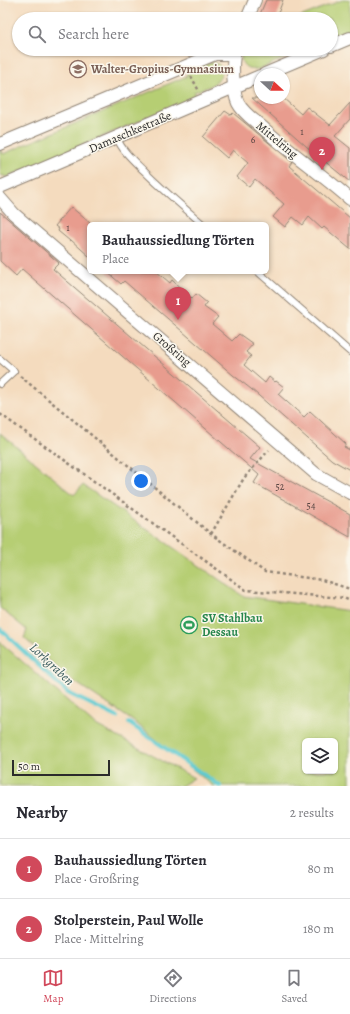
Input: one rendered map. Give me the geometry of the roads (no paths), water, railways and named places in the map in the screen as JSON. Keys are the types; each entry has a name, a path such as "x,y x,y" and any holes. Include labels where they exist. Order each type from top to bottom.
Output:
{"street":[{"path":"250,12 255,0"},
{"path":"338,43 350,39"},
{"path":"0,144 210,56"},
{"name":"Mittelring","path":"235,56 234,87 238,104 275,139 350,199"},
{"path":"279,68 307,56"},
{"name":"Damaschkestraße","path":"0,187 254,79"},
{"name":"Großring","path":"0,198 14,214 316,474 350,493"}],"lane":[{"path":"117,138 119,144 132,159 164,191 200,222"},
{"path":"260,274 350,352"},
{"path":"0,359 14,371 0,384"}],"waterway":[{"name":"Lorkgraben","path":"0,629 68,693 117,717"},
{"name":"Lorkgraben","path":"129,723 220,786"}],"place":[{"name":"Walter-Gropius-Gymnasium","path":"78,69"},
{"name":"Stolperstein, Paul Wolle","path":"322,170"},
{"name":"Bauhaussiedlung Törten","path":"178,320"},
{"name":"SV Stahlbau Dessau","path":"189,625"}]}
